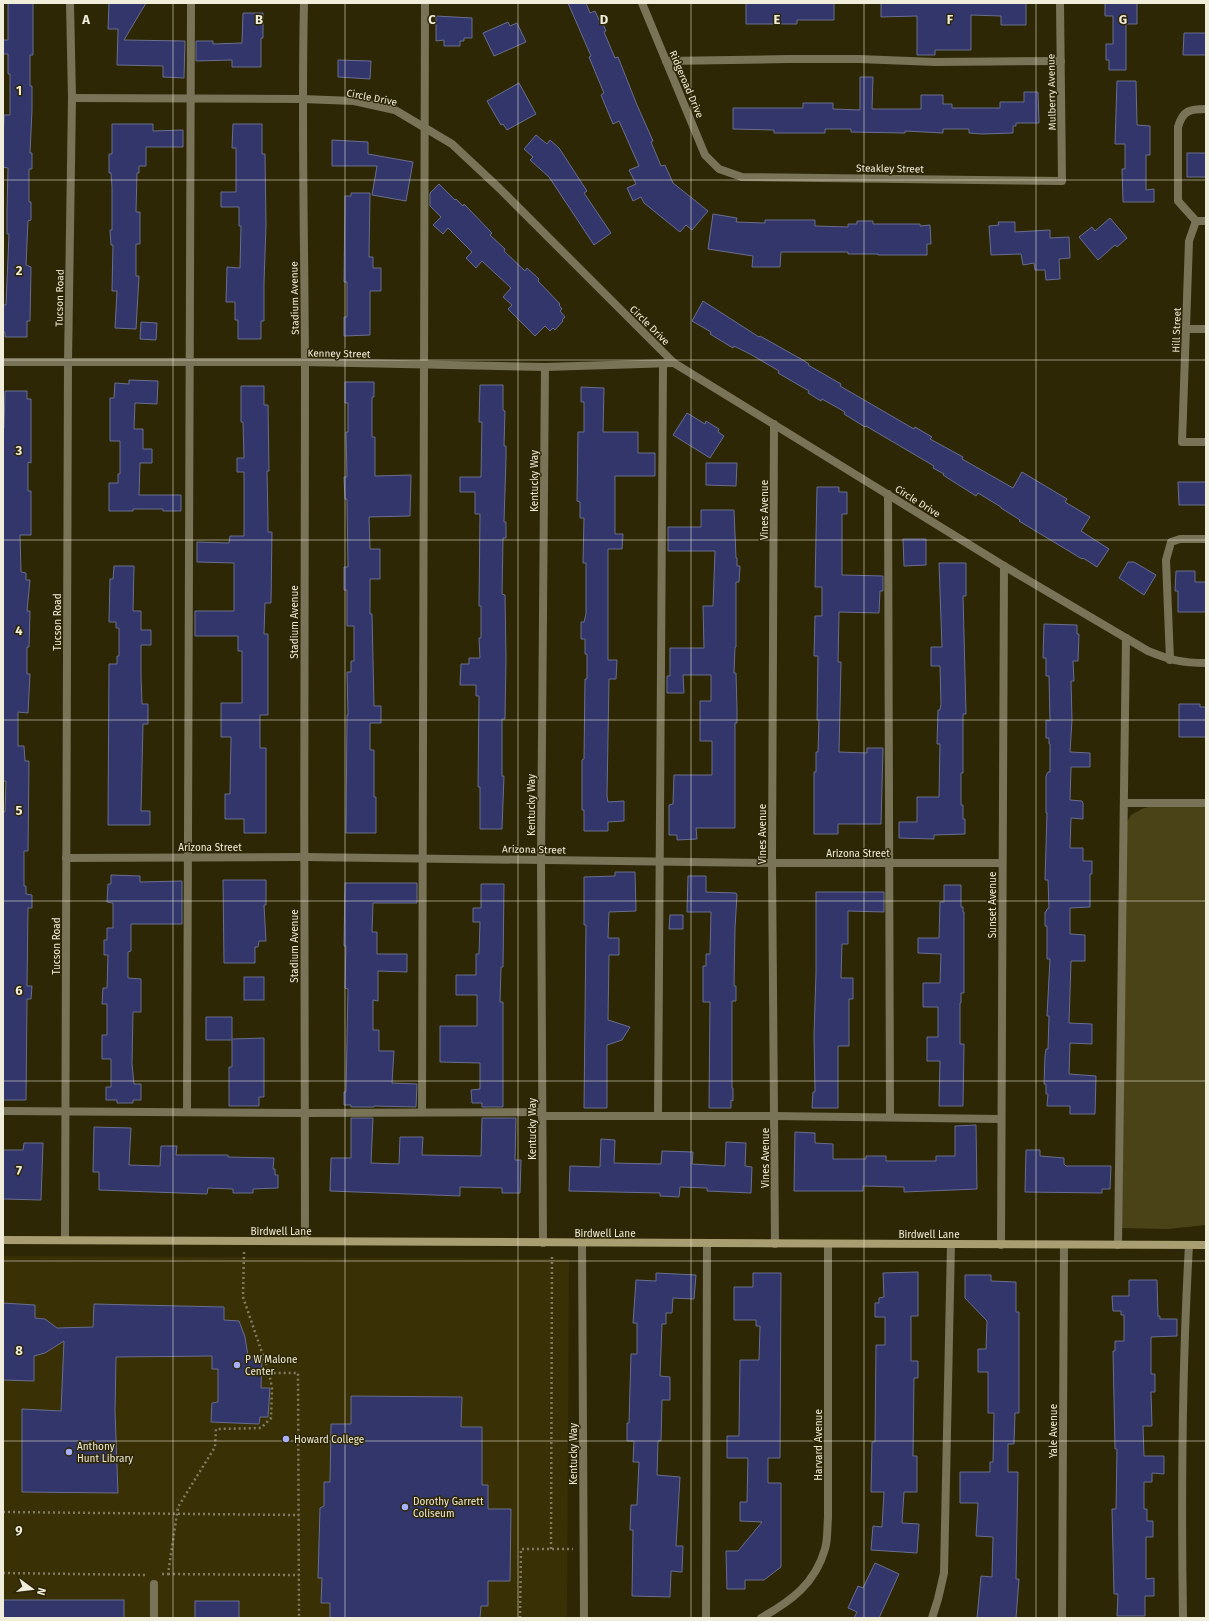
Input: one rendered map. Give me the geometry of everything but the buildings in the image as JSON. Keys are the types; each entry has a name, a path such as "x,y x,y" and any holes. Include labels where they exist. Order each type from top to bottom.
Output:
{"main road":[{"name":"Birdwell Lane","path":"3,1240 1206,1245"}],"street":[{"name":"Tucson Road","path":"65,1240 68,362 72,98 70,3"},
{"path":"187,1112 191,3"},
{"name":"Stadium Avenue","path":"304,3 302,99 305,362 305,1242"},
{"path":"422,1112 425,3"},
{"name":"Ridgeroad Drive","path":"642,3 705,156 719,169"},
{"name":"Mulberry Avenue","path":"1060,3 1062,181"},
{"path":"666,61 788,59 935,62 1061,60"},
{"name":"Circle Drive","path":"72,98 302,99 354,101 395,110 452,144 499,188 674,363 1004,566 1148,651 1170,660 1190,663 1206,663"},
{"path":"1206,109 1193,109 1186,113 1180,118 1178,127 1178,201 1196,221 1206,221"},
{"name":"Steakley Street","path":"719,169 742,177 1062,181"},
{"name":"Hill Street","path":"1196,221 1189,241 1182,442 1206,442"},
{"path":"1186,329 1206,329"},
{"name":"Kenney Street","path":"3,362 305,362 544,367 674,363"},
{"path":"658,1116 663,364"},
{"name":"Kentucky Way","path":"543,1243 541,860 544,367"},
{"name":"Vines Avenue","path":"774,424 772,863 775,1244"},
{"path":"888,494 890,1117"},
{"path":"1170,660 1166,560 1171,542 1180,539 1206,540"},
{"name":"Sunset Avenue","path":"1001,1244 1004,566"},
{"path":"1118,1245 1126,638"},
{"path":"1124,802 1206,803"},
{"name":"Arizona Street","path":"66,858 304,857 772,863 1002,863"},
{"path":"3,1111 304,1113 422,1112 1001,1119"},
{"name":"Kentucky Way","path":"582,1243 584,1618"},
{"path":"706,1618 707,1243"},
{"name":"Harvard Avenue","path":"761,1618 787,1603 813,1577 825,1548 828,1518 828,1244"},
{"path":"932,1618 944,1574 951,1244"},
{"name":"Yale Avenue","path":"1062,1618 1064,1245"},
{"path":"1183,1618 1181,1532 1182,1424 1189,1245"},
{"path":"154,1584 154,1618"}],"path":[{"path":"168,1574 178,1507 215,1447 216,1429 261,1428 271,1418 272,1388 269,1373 243,1297 244,1241"},
{"path":"551,1549 552,1242"},
{"path":"269,1373 298,1373 299,1618"},
{"path":"3,1512 299,1516"},
{"path":"520,1618 521,1549 583,1549"},
{"path":"3,1573 299,1575"},
{"path":"154,1575 154,1584"}],"shaded area":[{"path":"1160,805 1206,807 1206,1225 1168,1229 1121,1228 1125,826 1131,815 1144,808"},
{"name":"Howard College","path":"3,1256 569,1259 567,1618 3,1618"}],"place":[{"name":"P W Malone Center","path":"237,1365"},
{"name":"Howard College","path":"286,1439"},
{"name":"Anthony Hunt Library","path":"69,1452"},
{"name":"Dorothy Garrett Coliseum","path":"405,1507"}]}
